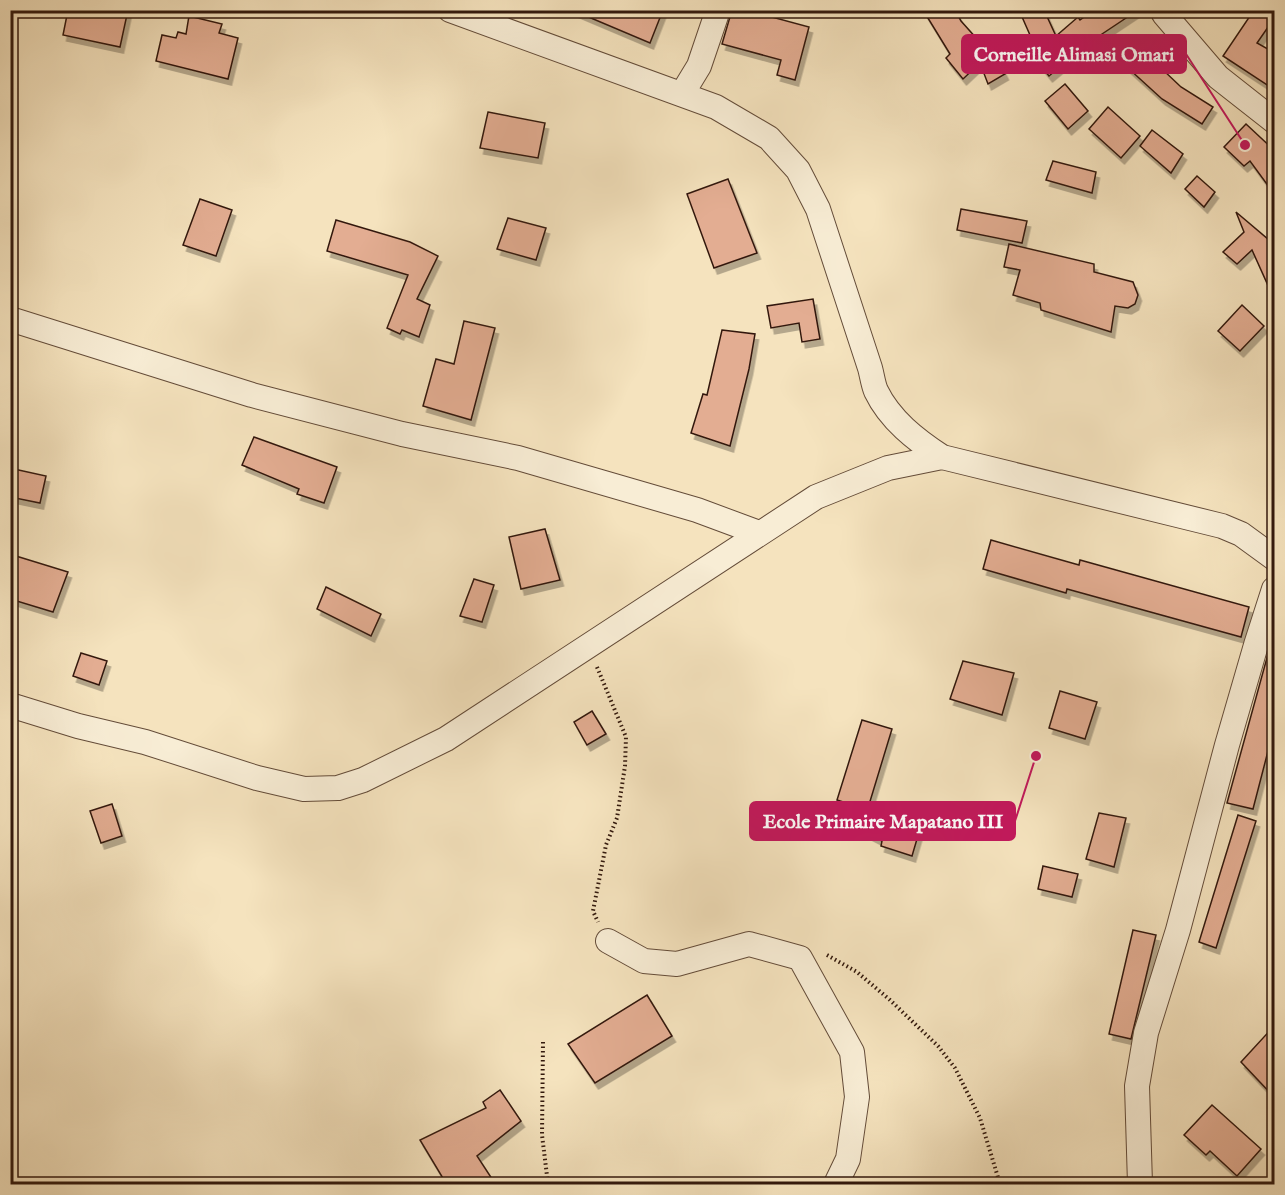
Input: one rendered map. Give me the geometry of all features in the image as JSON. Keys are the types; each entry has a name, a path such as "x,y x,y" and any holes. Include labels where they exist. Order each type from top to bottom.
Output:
{"street":[{"path":"450,10 495,17 716,107 769,138 798,170 818,209 870,368 875,390 889,411 914,438 942,457 1222,526 1241,534 1275,558"},
{"path":"682,94 699,66 718,10"},
{"path":"1164,10 1164,14 1218,77 1275,121"},
{"path":"10,319 252,395 402,434 518,458 697,510 759,533"},
{"path":"10,705 78,726 145,742 257,778 304,789 338,788 363,780 446,739 816,497 888,468 942,457"},
{"path":"1140,1185 1137,1086 1146,1033 1178,930 1256,645 1275,589"},
{"path":"608,941 644,961 676,964 749,944 800,958 852,1052 857,1097 848,1159 836,1185"}],"path":[{"path":"590,644 597,670 626,737 625,766 616,818 606,845 593,911 608,941"},
{"path":"800,958 822,953 857,972 939,1046 955,1068 980,1118 1000,1185"},
{"path":"543,1042 542,1135 548,1185"}],"building":[{"path":"68,10 128,10 120,47 63,35"},
{"path":"572,10 663,10 650,43"},
{"path":"732,10 746,10 809,27 795,80 777,75 781,60 722,44"},
{"path":"923,10 955,10 961,21 995,59 997,58 1005,74 988,84 980,63 963,79 946,58 950,54"},
{"path":"1019,10 1044,10 1056,36 1078,17 1080,20 1094,10 1138,10 1090,42 1049,76 1032,55 1037,51"},
{"path":"1254,10 1275,10 1275,17 1257,43 1275,53 1275,90 1223,56"},
{"path":"189,16 222,24 219,33 238,38 228,79 156,61 162,35 176,38 178,32 186,34"},
{"path":"1143,51 1181,87 1213,107 1202,124 1162,99 1128,68"},
{"path":"1065,84 1088,111 1068,129 1045,101"},
{"path":"1108,107 1140,136 1121,158 1089,129"},
{"path":"488,112 545,123 538,158 480,148"},
{"path":"1246,124 1275,151 1275,195 1250,161 1244,166 1224,147"},
{"path":"1152,130 1183,154 1171,173 1140,146"},
{"path":"1053,161 1096,172 1092,193 1046,180"},
{"path":"1197,176 1215,192 1204,207 1185,189"},
{"path":"728,179 757,253 714,268 687,194"},
{"path":"200,199 232,210 216,256 183,245"},
{"path":"961,209 1027,221 1022,243 957,230"},
{"path":"1236,212 1275,245 1275,301 1252,250 1237,264 1223,252 1244,232"},
{"path":"508,218 546,228 536,260 497,249"},
{"path":"336,220 410,242 438,256 417,299 430,305 419,337 402,330 400,334 387,328 408,275 327,251"},
{"path":"1009,244 1094,264 1094,272 1133,282 1138,295 1135,304 1128,308 1115,306 1111,332 1041,310 1040,303 1013,295 1020,270 1004,267"},
{"path":"813,299 820,339 802,342 799,323 771,328 767,306"},
{"path":"1242,305 1264,326 1240,351 1218,331"},
{"path":"464,321 495,328 471,420 423,406 436,359 454,364"},
{"path":"722,330 755,334 730,446 691,433 703,394 707,395"},
{"path":"254,437 337,467 324,503 297,494 299,489 242,465"},
{"path":"14,469 46,476 40,503 10,497 10,483"},
{"path":"545,529 560,580 521,589 509,537"},
{"path":"991,540 1079,565 1080,560 1249,607 1241,637 1067,589 1066,593 983,569"},
{"path":"16,556 68,572 53,612 10,599 10,572"},
{"path":"474,579 494,585 482,622 460,616"},
{"path":"326,587 381,614 371,636 317,609"},
{"path":"81,653 107,661 99,685 73,676"},
{"path":"1268,654 1275,655 1275,724 1253,809 1227,803"},
{"path":"963,661 1014,673 1002,715 950,699"},
{"path":"1060,691 1097,702 1085,739 1049,728"},
{"path":"592,711 606,734 587,745 574,722"},
{"path":"862,720 892,729 868,808 922,822 912,856 881,846 882,841 856,828 865,809 837,800"},
{"path":"112,804 122,836 101,843 90,811"},
{"path":"1099,813 1126,818 1114,867 1086,859"},
{"path":"1238,815 1256,821 1216,948 1199,942"},
{"path":"1043,866 1078,874 1072,897 1038,889"},
{"path":"1133,930 1156,935 1131,1039 1109,1034"},
{"path":"647,995 672,1036 595,1083 568,1044"},
{"path":"1275,1025 1275,1098 1241,1062"},
{"path":"500,1090 521,1121 477,1156 496,1185 447,1185 420,1140 486,1108 483,1102"},
{"path":"1212,1105 1261,1149 1237,1176 1210,1151 1206,1155 1184,1135"}],"place":[{"name":"Corneille Alimasi Omari","path":"1245,145"},
{"name":"Ecole Primaire Mapatano III","path":"1036,756"}]}
